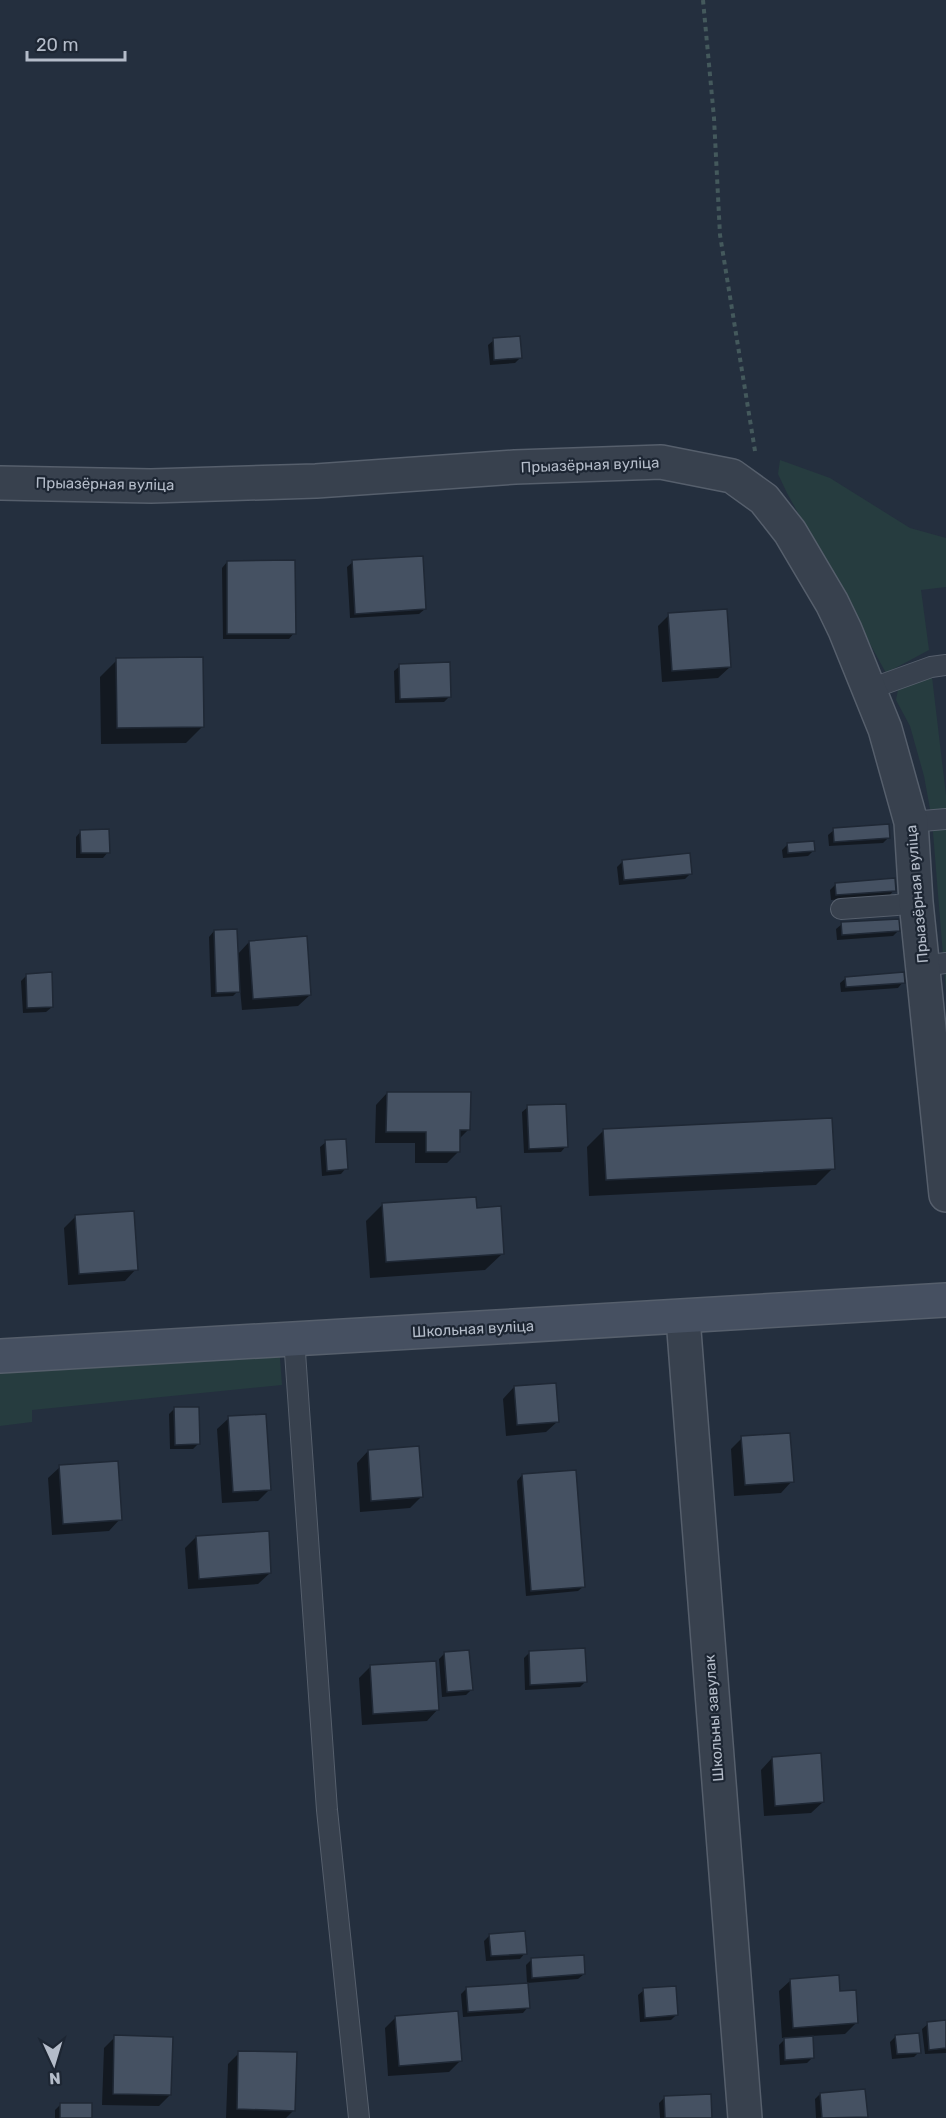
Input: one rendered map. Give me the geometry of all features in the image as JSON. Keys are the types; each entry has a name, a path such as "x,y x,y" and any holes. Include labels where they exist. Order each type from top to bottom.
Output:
{"main road":[{"name":"Школьная вуліца","path":"0,1356 683,1318 946,1300"}],"street":[{"name":"Прыазёрная вуліца","path":"0,483 151,486 316,481 515,467 661,462 732,476 764,499 790,532 832,603 885,729 911,822 916,902 935,965 946,1195"},
{"name":"Школьны завулак","path":"683,1318 745,2118"}],"lane":[{"path":"870,689 931,667 946,665"},
{"path":"911,822 946,819"},
{"path":"841,909 916,902"},
{"path":"294,1338 327,1810 359,2118"}],"path":[{"path":"703,0 714,118 720,235 764,499"}],"green space":[{"path":"780,460 830,478 910,528 946,538 946,587 921,590 929,650 886,673 787,493 778,474"},
{"path":"932,677 946,795 946,992 932,820 924,776 910,726 896,700 898,690"},
{"path":"279,1345 282,1385 32,1410 32,1422 0,1426 0,1364"}],"building":[{"path":"520,336 522,358 494,360 493,338"},
{"path":"423,556 426,609 355,614 352,560"},
{"path":"295,560 296,634 227,634 227,561"},
{"path":"727,609 731,667 672,671 668,613"},
{"path":"203,657 204,727 117,728 116,658"},
{"path":"450,662 451,697 400,699 399,664"},
{"path":"889,824 890,838 834,842 833,828"},
{"path":"109,829 110,853 81,853 80,830"},
{"path":"814,841 815,851 788,853 787,843"},
{"path":"690,853 692,874 624,880 622,860"},
{"path":"895,878 896,891 836,895 835,883"},
{"path":"899,919 900,931 842,935 841,922"},
{"path":"237,929 240,992 216,993 214,930"},
{"path":"307,936 311,995 253,999 249,941"},
{"path":"52,972 53,1007 27,1008 26,974"},
{"path":"904,972 905,983 846,987 845,977"},
{"path":"387,1092 471,1092 470,1130 460,1130 460,1152 426,1152 426,1132 386,1132"},
{"path":"566,1104 568,1147 529,1149 527,1105"},
{"path":"832,1118 835,1169 606,1180 603,1129"},
{"path":"346,1139 348,1169 327,1171 325,1140"},
{"path":"476,1197 477,1208 501,1206 504,1254 386,1262 382,1203"},
{"path":"134,1211 138,1270 79,1274 75,1215"},
{"path":"556,1383 559,1422 517,1425 514,1386"},
{"path":"174,1407 199,1407 200,1444 175,1445"},
{"path":"266,1414 271,1490 233,1492 228,1416"},
{"path":"790,1433 794,1482 745,1485 741,1436"},
{"path":"419,1446 423,1497 371,1501 368,1450"},
{"path":"118,1461 122,1520 63,1524 59,1465"},
{"path":"576,1470 585,1587 531,1591 522,1474"},
{"path":"269,1531 271,1573 199,1579 196,1536"},
{"path":"585,1648 587,1682 530,1685 529,1651"},
{"path":"469,1650 473,1690 447,1692 444,1652"},
{"path":"436,1661 439,1710 373,1714 370,1665"},
{"path":"821,1753 824,1802 775,1806 772,1757"},
{"path":"525,1931 527,1954 491,1956 489,1934"},
{"path":"584,1955 585,1974 532,1978 531,1958"},
{"path":"839,1975 840,1991 856,1990 858,2023 793,2028 790,1979"},
{"path":"528,1983 530,2008 468,2012 466,1987"},
{"path":"676,1986 678,2015 645,2018 643,1988"},
{"path":"458,2011 462,2061 399,2066 395,2016"},
{"path":"946,2020 946,2048 929,2050 927,2022"},
{"path":"919,2033 921,2053 897,2054 895,2035"},
{"path":"114,2035 173,2037 171,2095 113,2094"},
{"path":"813,2036 814,2058 785,2060 784,2038"},
{"path":"238,2051 297,2052 295,2111 237,2109"},
{"path":"865,2089 868,2117 822,2118 820,2093"},
{"path":"711,2094 712,2118 665,2118 664,2096"},
{"path":"60,2103 92,2103 92,2118 60,2118"}]}
